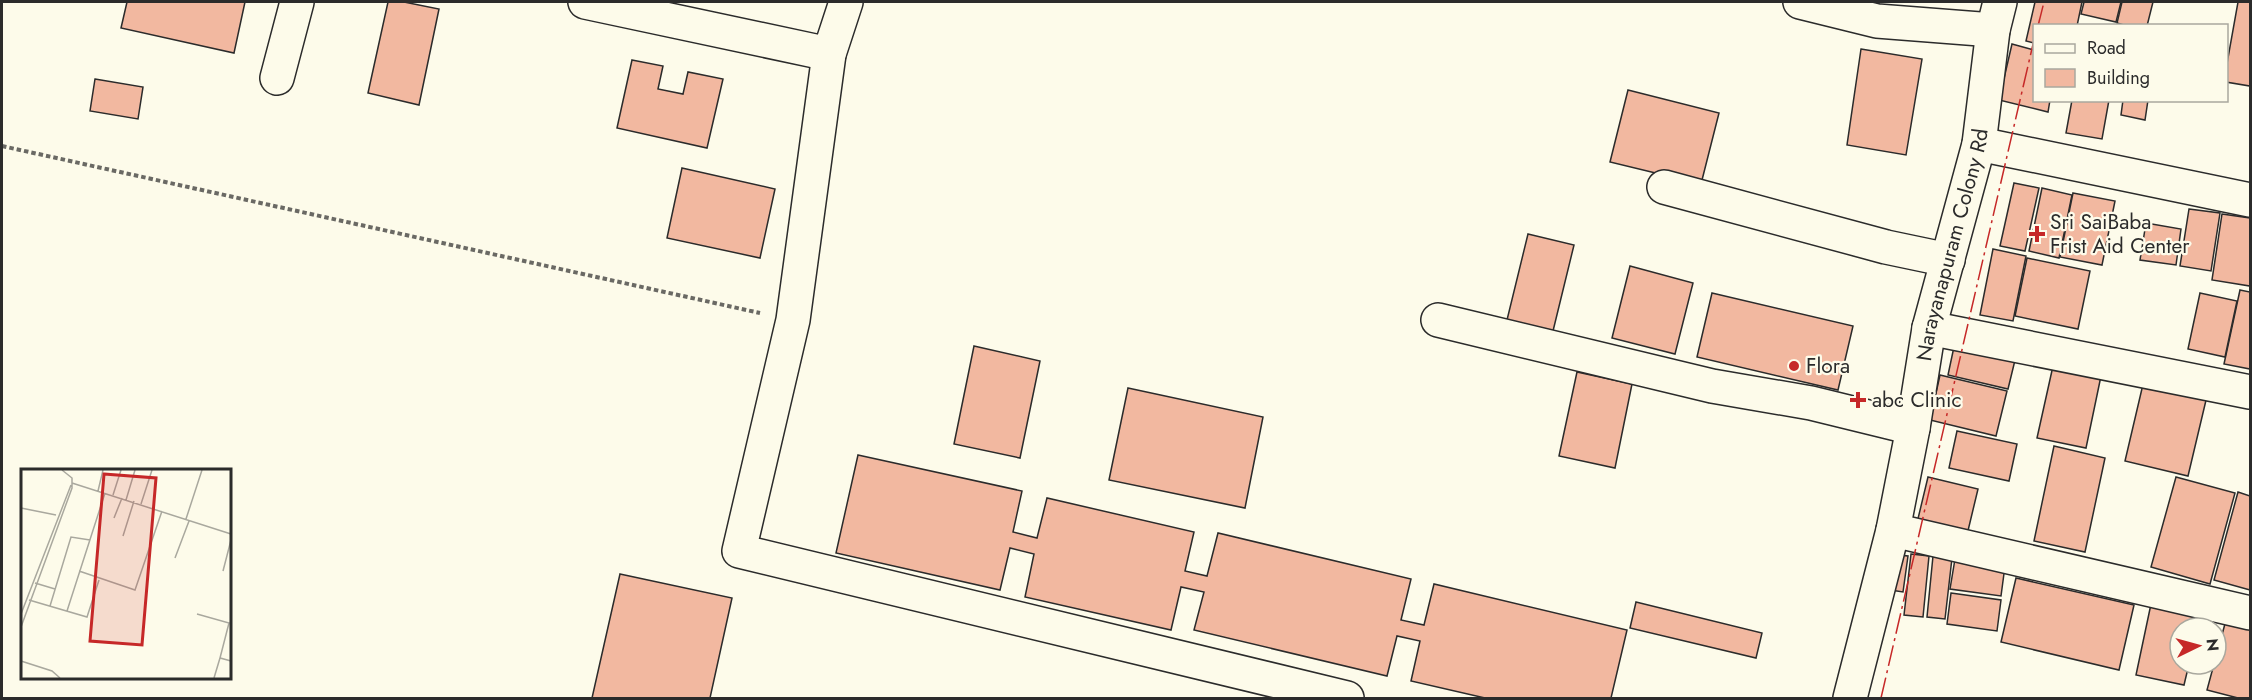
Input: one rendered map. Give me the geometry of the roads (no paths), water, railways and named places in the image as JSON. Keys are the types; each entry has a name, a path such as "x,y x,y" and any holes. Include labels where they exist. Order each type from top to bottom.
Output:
{"street":[{"path":"277,78 297,2"},
{"path":"585,2 829,54"},
{"path":"846,2 829,54 793,320 739,550 1347,699"},
{"path":"1800,2 1877,21 1996,16"},
{"name":"Narayanapuram Colony Rd","path":"1850,699 1893,530 1929,328 1979,144 1996,16"},
{"path":"1979,144 2250,200"},
{"path":"1664,187 1886,247 1948,260"},
{"path":"1438,320 1712,386 1811,403 1913,428"},
{"path":"1929,328 2250,392"},
{"path":"1893,530 2250,613"}],"place":[{"name":"Sri SaiBaba Frist Aid Center","path":"2037,234"},
{"name":"Flora","path":"1794,366"},
{"name":"abc Clinic","path":"1858,400"}]}
